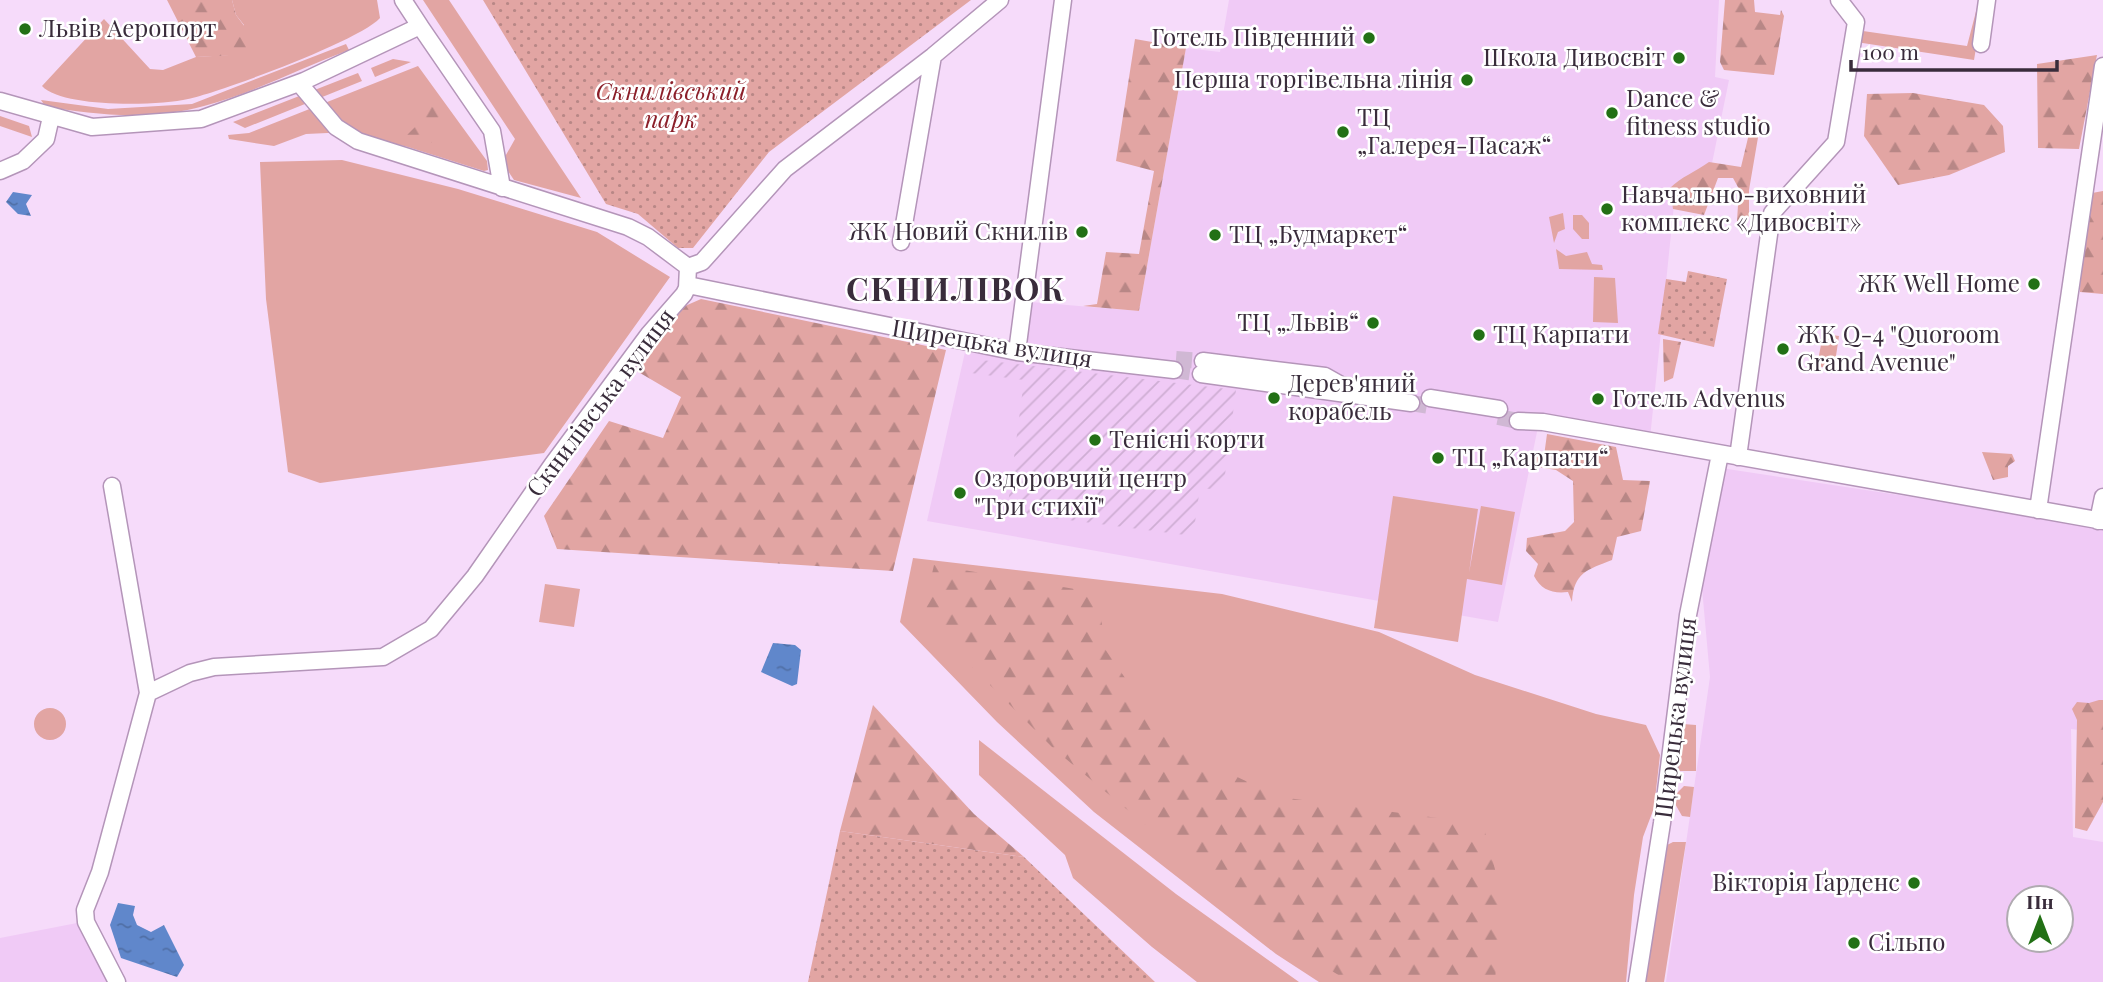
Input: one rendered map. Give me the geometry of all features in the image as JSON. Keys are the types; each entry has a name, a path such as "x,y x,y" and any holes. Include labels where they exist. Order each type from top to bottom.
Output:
{"street":[{"path":"403,0 492,131 502,188"},
{"path":"301,82 336,127 358,141 628,227 648,237 688,267 702,262 785,169 933,56 1000,0"},
{"path":"1017,352 1063,0"},
{"path":"1738,457 1772,213 1836,142 1856,22 1839,0"},
{"path":"1981,44 1987,0"},
{"path":"0,101 92,127 201,119 301,82 420,26"},
{"path":"901,242 933,56"},
{"path":"2038,510 2103,66"},
{"path":"0,171 23,161 46,139 51,117"},
{"name":"Скнилівська вулиця","path":"148,693 190,673 214,667 383,657 432,629 475,576 552,464 649,334 684,295 688,285 688,267"},
{"name":"Щирецька вулиця","path":"688,285 1017,352 1171,366"},
{"path":"1202,368 1408,399"},
{"path":"1430,402 1499,413"},
{"path":"1523,418 2100,521 2103,497"},
{"name":"Щирецька вулиця","path":"1637,982 1662,822 1688,615 1720,454"},
{"path":"112,486 148,693 100,872 89,892 85,910 86,922 117,982"}],"shaded area":[{"path":"1229,0 1719,0 1715,77 1729,80 1710,173 1675,195 1649,448 1538,427 1498,622 927,521 965,352 1023,360 1031,302 1139,311 1186,48 1220,52"},
{"path":"973,359 1236,390 1223,490 1200,488 1193,536 1007,512 1024,380 971,373"},
{"path":"1721,468 2103,526 2103,733 2071,729 2073,837 2103,842 2103,982 1666,982 1710,677 1701,577"},
{"path":"77,923 111,982 0,982 0,938"}],"green space":[{"path":"167,0 232,0 236,15 251,35 249,47 241,55 196,57"},
{"path":"232,0 377,0 380,18 367,28 319,52 259,76 188,99 134,104 89,102 53,93 42,86 104,19 150,69 163,70 196,57 229,55 244,25 236,15"},
{"path":"423,0 449,0 581,198 514,180 502,162 515,139"},
{"name":"Скнилівський парк","path":"483,0 971,0 769,152 693,248 678,248 638,214 606,204"},
{"path":"1725,0 1754,0 1755,12 1780,15 1781,10 1784,16 1774,75 1724,70 1720,62"},
{"path":"1979,0 1984,0 1974,60 1856,42 1863,31 1967,46"},
{"path":"1135,39 1186,48 1139,311 1083,306 1097,304 1106,252 1139,254 1154,171 1116,161"},
{"path":"346,44 349,50 277,80 222,101 185,110 145,115 105,114 45,106 41,100 108,109 192,104"},
{"path":"2097,55 2079,149 2038,148 2037,64"},
{"path":"393,59 411,62 375,77 371,68"},
{"path":"418,66 487,161 488,170 349,132 306,134 274,146 229,139 228,135 249,133"},
{"path":"358,73 362,81 245,128 233,122"},
{"path":"1913,93 1984,105 2003,126 2005,152 1949,175 1898,185 1864,136 1867,94"},
{"path":"439,103 442,115 437,139 421,149 413,147 406,136 415,127 415,112 420,105"},
{"path":"0,116 29,126 32,137 0,126"},
{"path":"1753,117 1761,120 1749,190 1749,219 1742,225 1737,221 1739,189 1733,178 1718,178 1704,215 1673,209 1670,188 1683,178 1709,162 1741,167"},
{"path":"342,160 458,189 597,232 670,277 544,453 320,483 288,472 266,299 260,162"},
{"path":"2103,191 2103,294 2080,292 2081,244 2092,193"},
{"path":"1563,213 1565,229 1558,232 1554,243 1549,217"},
{"path":"1573,215 1582,215 1589,223 1589,239 1582,239 1573,229"},
{"path":"1556,249 1566,256 1587,252 1592,264 1602,265 1603,270 1559,269"},
{"path":"1688,271 1727,279 1714,347 1658,334 1666,279 1686,282"},
{"path":"1594,277 1615,278 1618,323 1593,322"},
{"path":"701,299 946,350 893,571 557,549 544,516 609,421 663,438 681,397 635,370 685,306"},
{"path":"1823,334 1839,336 1834,369 1817,366"},
{"path":"1663,339 1681,342 1673,378 1664,382"},
{"path":"1547,434 1616,447 1623,480 1650,481 1641,531 1617,537 1612,560 1583,573 1576,584 1572,602 1568,592 1552,592 1540,585 1534,576 1538,564 1526,551 1527,538 1565,531 1574,522 1573,481 1556,470 1532,466 1530,457 1544,456"},
{"path":"1982,452 2012,454 2015,461 2008,466 2008,477 1993,480"},
{"path":"1393,496 1478,509 1469,573 1481,506 1515,512 1502,585 1467,579 1458,642 1374,628"},
{"path":"913,558 1222,594 1379,632 1475,675 1596,714 1646,725 1660,755 1654,808 1643,837 1634,895 1626,982 1319,982 1276,954 1094,812 997,722 900,622"},
{"path":"934,565 1098,593 1105,649 1173,747 1280,797 1483,824 1501,892 1495,982 1350,982 1294,948 1054,749 922,617"},
{"path":"545,584 580,589 574,627 539,622"},
{"path":"2103,700 2103,802 2087,831 2075,828 2077,720 2072,709 2077,702"},
{"path":"873,705 974,814 1024,857 840,831"},
{"path":"50,708 61,713 66,724 61,735 50,740 39,735 34,724 39,713"},
{"path":"1683,724 1696,725 1696,771 1675,771 1677,727"},
{"path":"979,740 1176,894 1299,982 1197,982 1152,947 1073,878 1065,855 979,775"},
{"path":"1684,786 1694,787 1690,817 1682,816 1674,802 1677,793"},
{"path":"840,831 1024,857 1155,982 808,982"},
{"path":"1686,842 1664,982 1645,982 1667,845"}],"water":[{"path":"13,192 32,195 26,204 31,216 18,214 6,202"},
{"path":"773,643 795,645 801,650 797,684 792,686 761,672"},
{"path":"118,903 135,906 133,915 137,925 151,932 164,925 184,965 177,977 121,958 110,925"}],"tunnel":[{"path":"1176,359 1203,361"},
{"path":"1174,370 1201,374"},
{"path":"1411,403 1429,406"},
{"path":"1498,417 1518,421"}],"place":[{"name":"Львів Аеропорт","path":"25,29"},
{"name":"Готель Південний","path":"1369,38"},
{"name":"Школа Дивосвіт","path":"1679,58"},
{"name":"Перша торгівельна лінія","path":"1467,80"},
{"name":"Dance & fitness studio","path":"1612,113"},
{"name":"ТЦ „Галерея-Пасаж“","path":"1343,132"},
{"name":"Навчально-виховний комплекс «Дивосвіт»","path":"1607,209"},
{"name":"ЖК Новий Скнилів","path":"1082,232"},
{"name":"ТЦ „Будмаркет“","path":"1215,235"},
{"name":"ЖК Well Home","path":"2034,284"},
{"name":"ТЦ „Львів“","path":"1373,323"},
{"name":"ТЦ Карпати","path":"1479,335"},
{"name":"ЖК Q-4 \"Quoroom Grand Avenue\"","path":"1783,349"},
{"name":"Дерев'яний корабель","path":"1274,398"},
{"name":"Готель Advenus","path":"1598,399"},
{"name":"Тенісні корти","path":"1095,440"},
{"name":"ТЦ „Карпати“","path":"1438,458"},
{"name":"Оздоровчий центр \"Три стихії\"","path":"960,493"},
{"name":"Вікторія Ґарденс","path":"1914,883"},
{"name":"Сільпо","path":"1854,943"}],"district":[{"name":"СКНИЛІВОК","path":"956,290"}]}
